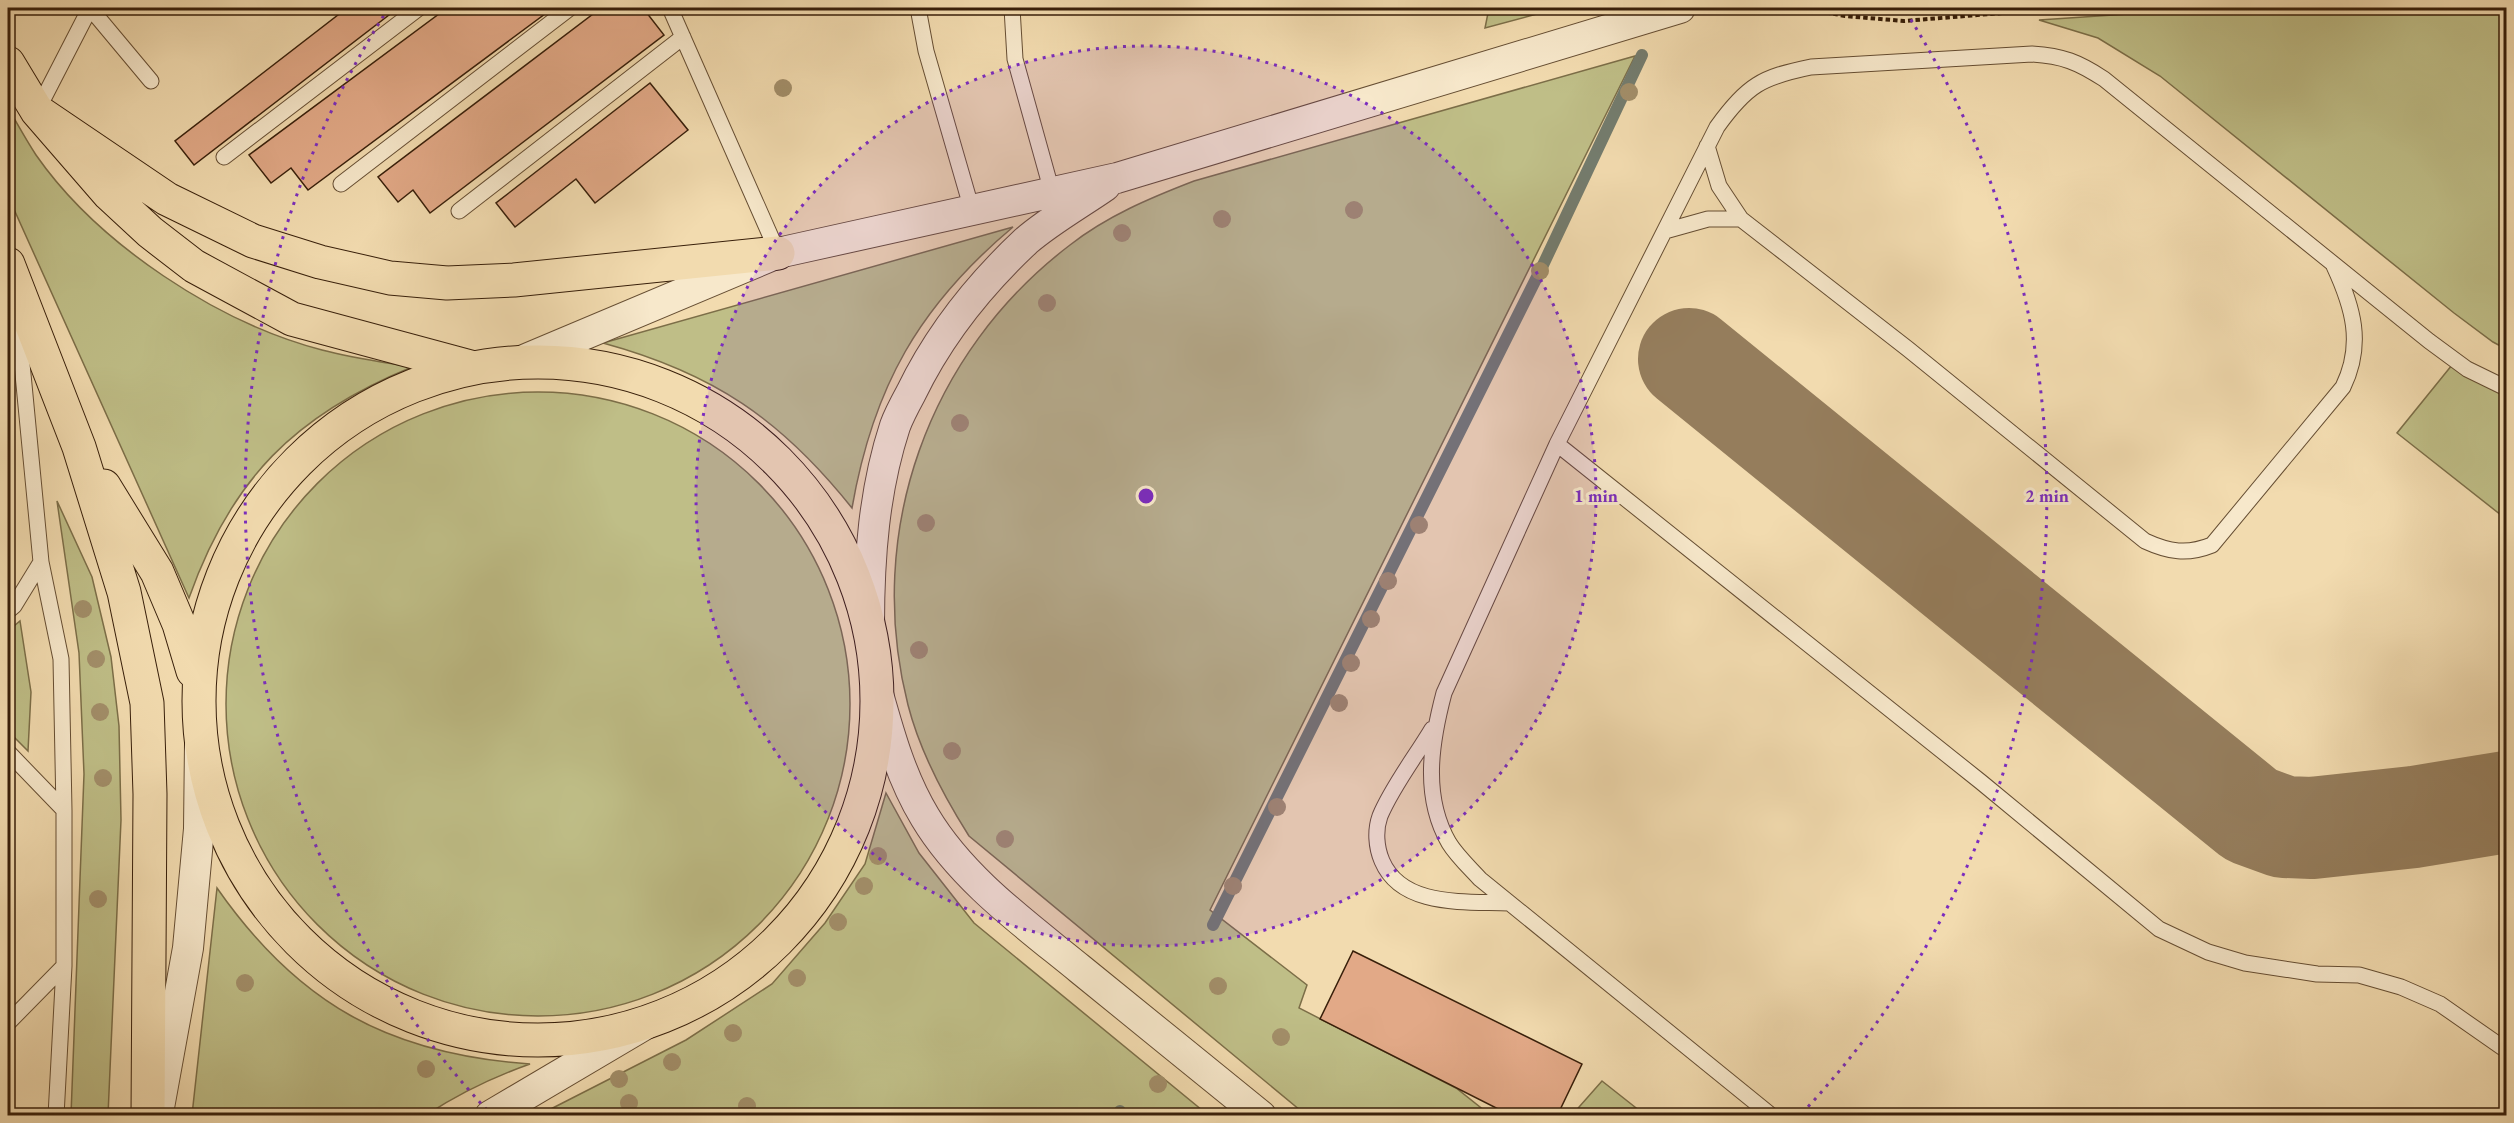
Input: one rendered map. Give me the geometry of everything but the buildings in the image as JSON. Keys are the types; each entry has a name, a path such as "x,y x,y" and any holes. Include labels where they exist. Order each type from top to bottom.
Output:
{"main road":[{"path":"8,63 37,111 109,195 150,232 194,266 292,319 472,368"},
{"path":"37,111 166,199 253,241 320,262 390,278 447,283 514,280 778,253"},
{"path":"11,274 79,447 124,592 147,703 150,794 148,1116"},
{"path":"519,362 566,363 624,374 658,385 701,404 741,430 777,462 809,497 840,547 854,579 869,625 878,694 876,742 867,789 852,833 824,886 803,915 771,950 734,980 693,1004 649,1022 596,1036 542,1041 487,1037 433,1024 382,1003 336,974 294,937 260,895 232,849 211,798 200,744 197,686 203,636 216,588 236,542 263,499 296,461 343,423 377,401 414,385 472,368 519,362"},
{"path":"79,447 157,573 180,624 197,686"}],"street":[{"path":"519,362 778,253 1117,178 1680,8"},
{"path":"869,625 869,577 880,482 896,424 924,367 949,327 980,288 1028,240 1117,178"},
{"path":"878,694 898,762 925,817 952,856 1009,910 1261,1116"},
{"path":"157,1116 188,948 199,829 200,744"},
{"path":"490,1116 649,1022"}],"lane":[{"path":"37,111 90,8 151,81"},
{"path":"224,157 419,8"},
{"path":"341,184 570,8"},
{"path":"670,8 778,253"},
{"path":"918,8 926,51 972,210"},
{"path":"1012,8 1015,59 1052,192"},
{"path":"459,211 683,37"},
{"path":"1772,1116 1480,879 1449,843 1435,805 1430,765 1436,724 1444,693 1557,444 1707,146 1734,103 1753,86 1776,74 1811,67 2032,54 2060,56 2081,64 2104,79 2428,341 2467,369 2506,388"},
{"path":"1707,146 1719,186 1741,219 2145,541 2165,550 2197,551 2212,545 2343,387 2351,369 2355,351 2354,321 2345,290 2333,263"},
{"path":"1665,231 1708,219 1741,219"},
{"path":"11,274 41,562 61,659 64,966 56,1116"},
{"path":"1557,444 1981,782 2159,929 2208,952 2245,963 2317,974 2359,975 2401,987 2440,1004 2506,1050"},
{"path":"8,611 14,606 41,562"},
{"path":"1436,724 1380,816 1376,836 1378,852 1385,868 1397,882 1414,892 1446,900 1509,903"},
{"path":"8,752 64,810"},
{"path":"8,1023 64,966"}],"path":[{"path":"1804,8 1845,16 1904,21 2064,8"}],"shaded area":[{"path":"1489,8 1559,8 1485,28"},
{"path":"2217,8 2506,8 2506,349 2454,313 2160,76 2098,38 2039,20"},
{"path":"1635,56 1210,910 1307,985 1299,1008 1456,1088 1490,1115 1306,1115 969,836 950,805 933,773 913,722 897,640 895,575 902,512 919,451 945,392 979,338 1020,289 1070,245 1114,216 1194,181"},
{"path":"8,108 36,155 62,188 126,249 163,276 242,321 282,338 333,353 412,367 371,386 334,407 301,430 272,456 247,485 225,518 189,598 8,196"},
{"path":"1013,227 951,287 926,319 905,352 887,387 873,424 861,464 852,508 799,449 742,403 678,369 603,343"},
{"path":"2452,365 2506,396 2506,519 2397,433"},
{"path":"538,392 569,393 599,398 629,405 657,416 711,445 759,483 797,531 826,585 837,613 844,643 849,673 849,735 844,765 837,795 826,823 797,877 759,925 711,963 657,992 629,1003 599,1010 569,1015 538,1016 507,1015 477,1010 447,1003 419,992 365,963 317,925 279,877 250,823 239,795 232,765 227,735 226,704 227,673 232,643 239,613 250,585 279,531 317,483 365,445 419,416 447,405 477,398 507,393"},
{"path":"57,501 92,577 111,657 119,726 121,820 108,1115 71,1115 84,774 79,653"},
{"path":"20,621 31,692 28,751 8,731 8,631"},
{"path":"886,793 919,853 974,923 1208,1115 539,1115 686,1040 772,984 825,923 865,864"},
{"path":"217,888 248,928 280,963 314,992 351,1016 390,1035 433,1049 479,1058 530,1064 477,1086 426,1115 192,1115"},
{"path":"1602,1081 1645,1115 1572,1115"}],"waterway":[{"path":"1213,925 1543,265 1642,55"},
{"path":"1118,1116 1120,1111"}],"taxiway":[{"path":"1689,359 2251,815 2284,827 2312,828 2414,817 2506,802"}]}
